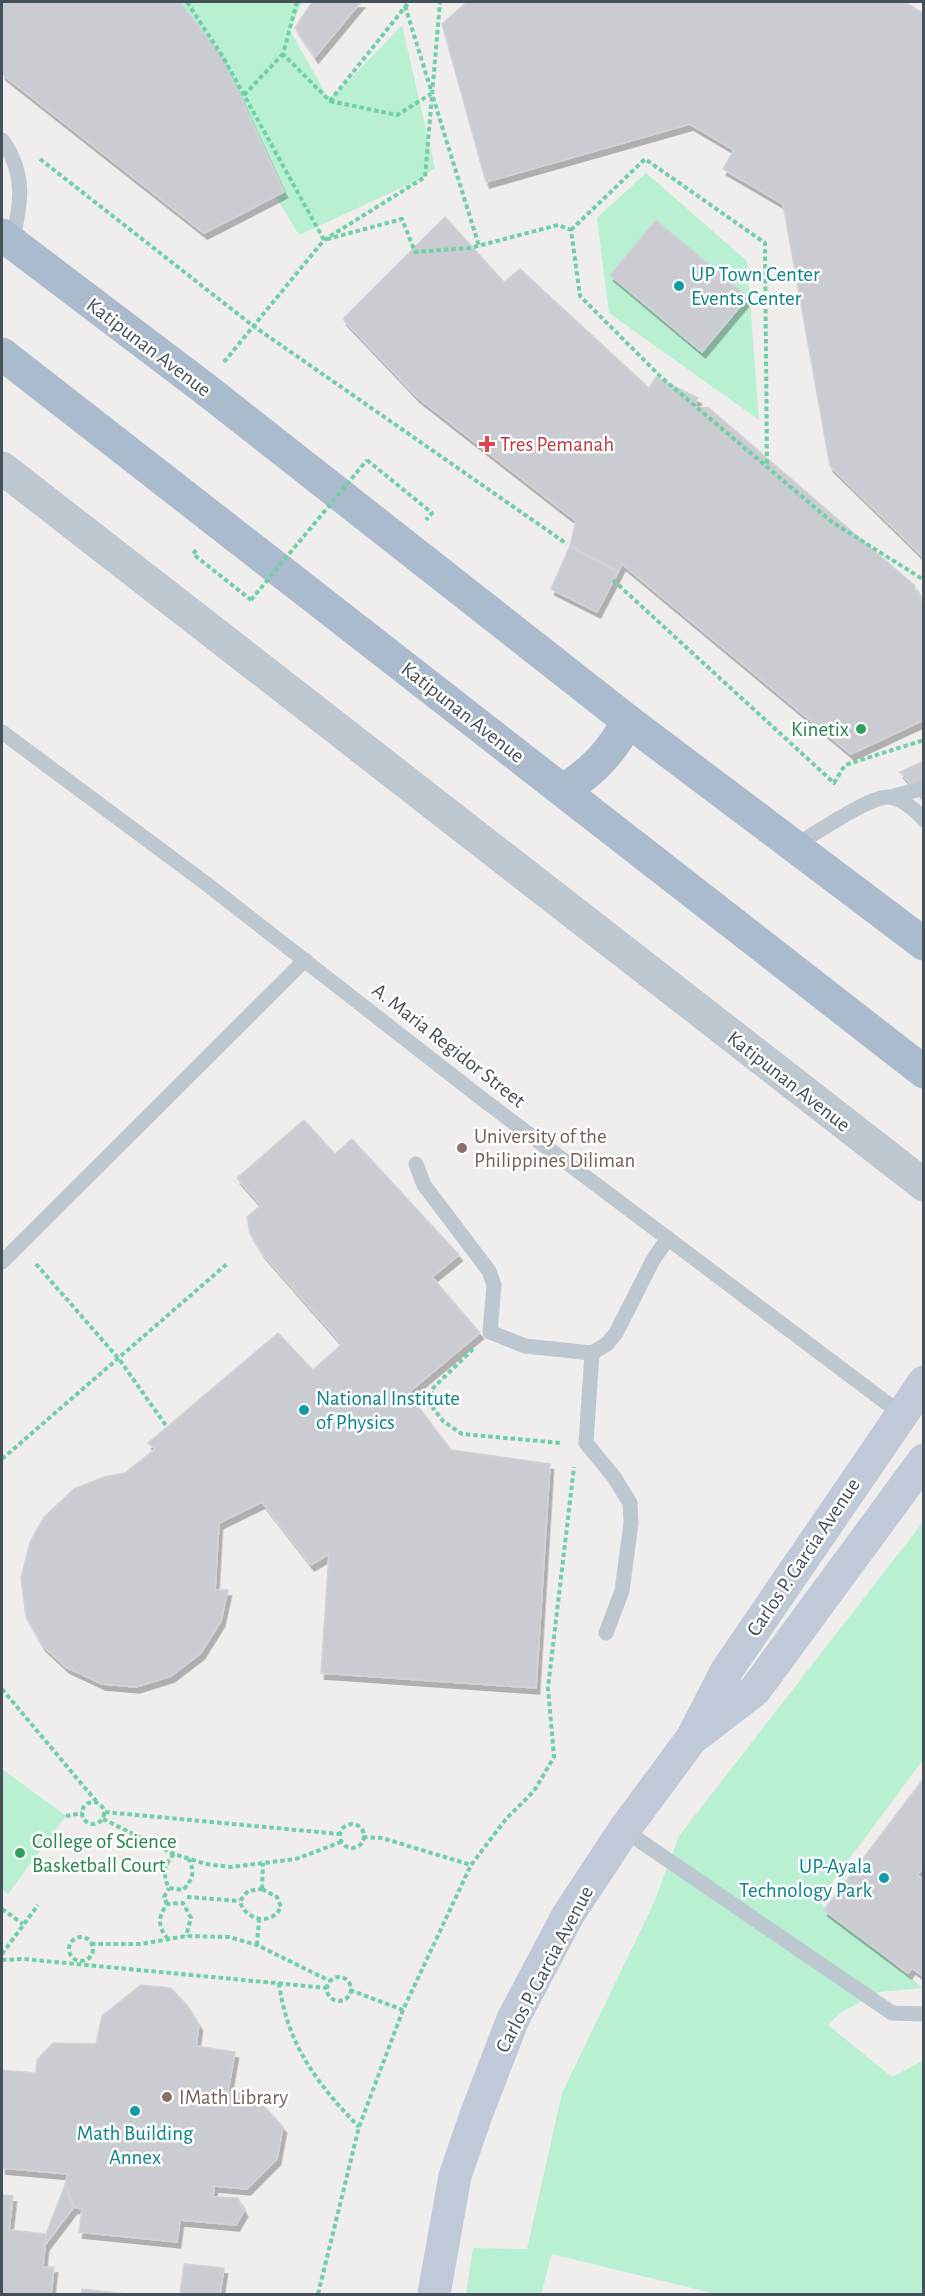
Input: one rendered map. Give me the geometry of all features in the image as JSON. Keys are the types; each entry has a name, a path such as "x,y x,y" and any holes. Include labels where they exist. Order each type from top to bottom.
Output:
{"main road":[{"name":"Katipunan Avenue","path":"6,239 204,388 628,721 924,944"},
{"name":"Katipunan Avenue","path":"2,354 924,1072"},
{"path":"563,790 584,778 602,761 628,721"},
{"name":"Carlos P. Garcia Avenue","path":"434,2295 455,2176 489,2077 513,2019 568,1915 624,1830 692,1738 727,1670 900,1413 924,1382"},
{"name":"Carlos P. Garcia Avenue","path":"692,1738 755,1690 924,1460"}],"street":[{"name":"Katipunan Avenue","path":"2,468 924,1185"}],"lane":[{"path":"2,140 13,155 21,210 6,239"},
{"name":"A. Maria Regidor Street","path":"2,732 900,1413"},
{"path":"794,846 872,801 924,788"},
{"path":"891,797 918,812 924,820"},
{"path":"2,1262 305,960"},
{"path":"416,1164 424,1185 489,1271 494,1285 490,1332 525,1346 592,1353 607,1344 616,1333 653,1260 668,1239"},
{"path":"592,1353 586,1443 614,1477 630,1503 631,1523 622,1591 606,1633"},
{"path":"624,1830 892,2013 924,2014"}],"path":[{"path":"187,2 223,57 324,240"},
{"path":"244,95 283,54 297,2"},
{"path":"330,102 409,2"},
{"path":"204,388 324,240 425,177 440,2"},
{"path":"405,6 478,246"},
{"path":"283,54 330,102 397,115 432,94"},
{"path":"39,158 252,326 567,544"},
{"path":"572,230 645,159 765,243 767,468"},
{"path":"324,240 402,219 415,252 478,246 558,225 572,230"},
{"path":"572,230 580,296 661,377 832,522 924,580"},
{"path":"193,554 251,600 367,460 432,513"},
{"path":"613,580 834,783 845,765 924,740"},
{"path":"19,1245 119,1359 167,1426"},
{"path":"2,1460 228,1263"},
{"path":"490,1332 431,1390 433,1408 443,1421 462,1434 564,1443"},
{"path":"318,2295 358,2127 403,2010 471,1865 506,1819 534,1791 554,1757 548,1688 575,1459"},
{"path":"2,1689 96,1802 103,1806 105,1812 103,1820"},
{"path":"96,1802 86,1803 82,1813 84,1820 90,1824 103,1820 174,1854 206,1864 231,1867 296,1859 341,1842"},
{"path":"105,1812 340,1834"},
{"path":"66,1816 82,1813"},
{"path":"355,1824 361,1830 363,1837 360,1844 347,1847 341,1842 340,1834 344,1827 355,1824"},
{"path":"363,1837 382,1838 471,1865"},
{"path":"167,1904 164,1897 169,1887 164,1870 166,1863 174,1854"},
{"path":"183,1890 192,1880 194,1870 189,1859"},
{"path":"262,1889 263,1863"},
{"path":"169,1887 183,1890 187,1897"},
{"path":"262,1889 278,1897 281,1907 271,1918 259,1920 246,1912 240,1901 248,1892 262,1889"},
{"path":"187,1897 240,1901"},
{"path":"183,1903 187,1897"},
{"path":"167,1904 183,1903"},
{"path":"183,1903 190,1918 186,1936"},
{"path":"167,1904 160,1914 159,1924 168,1939"},
{"path":"2,1953 38,1905"},
{"path":"2,1909 23,1925"},
{"path":"258,1945 259,1920"},
{"path":"91,1944 141,1944 186,1936 229,1937 258,1945 330,1981"},
{"path":"86,1938 91,1944 93,1951 85,1960 77,1960 71,1956 69,1948 75,1939 86,1938"},
{"path":"2,1960 24,1959 327,1988"},
{"path":"336,1977 344,1978 349,1983 351,1990 345,1999 331,1998 327,1988 330,1981 336,1977"},
{"path":"279,1983 283,2014 305,2061 329,2097 358,2127"},
{"path":"351,1990 403,2010"}],"green space":[{"path":"157,2 302,2 290,30 328,98 338,92 402,25 435,169 424,174 425,177 299,235"},
{"path":"646,173 747,261 759,420 609,313 597,218"},
{"path":"923,1522 923,1760 818,1901 923,1988 879,1992 840,2013 828,2025 892,2077 923,2061 923,2294 716,2294 552,2254 541,2294 466,2294 473,2248 527,2249 562,2093 653,1905 679,1836"},
{"name":"College of Science Basketball Court","path":"2,1769 66,1816 8,1894 2,1889"}],"building":[{"path":"2,2 180,2 220,53 284,192 204,233 2,74"},
{"path":"312,2 361,2 315,57 295,28"},
{"path":"467,2 905,2 924,14 924,558 830,466 783,204 723,169 734,150 690,124 486,182 442,24"},
{"path":"445,217 504,282 520,269 649,388 656,377 698,398 694,407 709,408 914,585 924,608 924,720 851,754 622,564 618,572 570,546 576,521 417,397 343,319"},
{"name":"UP Town Center Events Center","path":"656,220 748,297 702,352 610,275"},
{"path":"570,546 618,572 597,612 551,589"},
{"path":"924,761 924,799 900,772"},
{"name":"National Institute of Physics","path":"304,1120 335,1154 352,1139 459,1255 432,1277 480,1333 408,1393 451,1450 550,1464 536,1688 321,1673 329,1554 311,1565 262,1502 219,1523 215,1590 228,1590 221,1621 201,1653 171,1676 136,1687 102,1684 66,1667 42,1645 26,1617 21,1578 30,1542 44,1517 74,1489 104,1477 125,1473 155,1449 148,1443 278,1333 313,1370 342,1344 263,1254 250,1234 247,1217 261,1205 237,1178"},
{"name":"UP-Ayala Technology Park","path":"924,1778 924,1867 917,1875 924,1880 924,1977 912,1968 908,1973 824,1910"},
{"name":"Math Building Annex","path":"141,1985 171,1988 187,2005 199,2025 196,2046 235,2052 228,2092 254,2095 283,2127 277,2159 247,2189 214,2186 213,2197 238,2198 244,2211 236,2225 180,2220 177,2242 79,2232 82,2209 74,2207 65,2185 68,2174 2,2168 2,2070 36,2073 37,2060 53,2043 96,2044 102,2016"},
{"path":"65,2185 74,2207 45,2245 46,2234"},
{"path":"2,2195 13,2196 9,2230 46,2234 43,2267 54,2267 51,2294 2,2294"},
{"path":"184,2264 224,2268 220,2294 180,2294"},
{"path":"82,2289 126,2294 81,2294"}],"place":[{"name":"UP Town Center Events Center","path":"679,286"},
{"name":"Tres Pemanah","path":"487,444"},
{"name":"Kinetix","path":"861,729"},
{"name":"University of the Philippines Diliman","path":"462,1148"},
{"name":"National Institute of Physics","path":"304,1410"},
{"name":"College of Science Basketball Court","path":"20,1853"},
{"name":"UP-Ayala Technology Park","path":"884,1878"},
{"name":"IMath Library","path":"167,2097"},
{"name":"Math Building Annex","path":"135,2111"}]}
